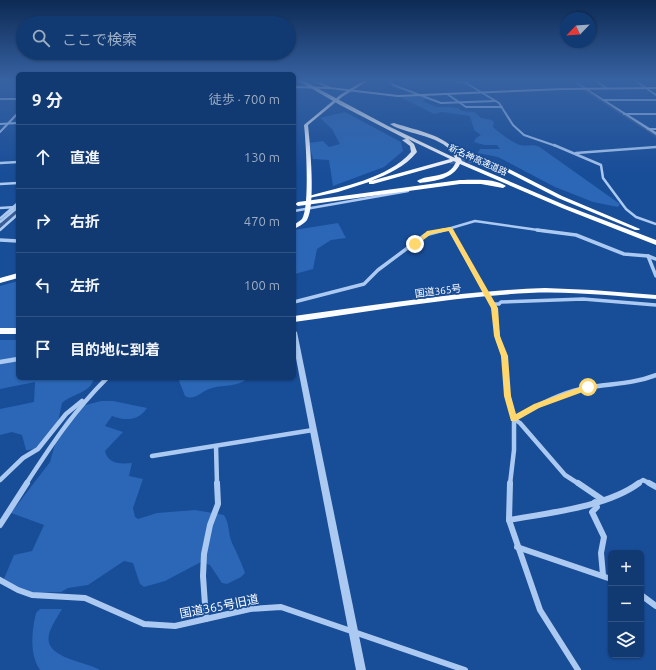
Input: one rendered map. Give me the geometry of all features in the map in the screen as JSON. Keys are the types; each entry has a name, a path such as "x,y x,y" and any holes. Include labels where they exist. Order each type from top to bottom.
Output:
{"highway":[{"path":"296,203 367,180 400,164 413,154 414,149 409,142 355,111"},
{"name":"新名神高速道路","path":"356,111 411,139 478,170 656,244"},
{"name":"新名神高速道路","path":"361,111 481,168 656,238"},
{"path":"296,203 432,179 447,174 457,166 459,161 457,152 443,142 401,128 365,111"},
{"path":"475,160 499,166 574,203 656,238"},
{"path":"296,203 450,162"},
{"path":"296,203 400,189 480,181 507,187 656,244"},
{"path":"2,279 16,272"},
{"path":"2,279 16,276"},
{"name":"国道365号","path":"296,319 487,294 530,291 579,291 656,297"},
{"path":"0,331 16,331"}],"main road":[{"path":"296,226 304,220 308,207 309,153 305,127 323,111"}],"street":[{"path":"505,111 513,125 524,135 548,142 600,165 603,178 630,213 656,224"},
{"path":"620,111 656,134"},
{"path":"624,114 656,114"},
{"path":"0,132 16,115"},
{"path":"0,124 16,123"},
{"path":"648,129 656,129"},
{"path":"574,153 656,147"},
{"path":"0,163 16,162"},
{"path":"0,184 16,183"},
{"path":"296,210 308,207 414,190"},
{"path":"0,208 16,207"},
{"path":"0,219 16,208"},
{"path":"0,222 16,208"},
{"path":"0,230 16,216"},
{"path":"296,301 364,284 383,266 415,244 425,235 437,230 450,229 475,220 576,235 624,254 648,256 656,259"},
{"path":"450,229 493,304 497,336 504,356 508,396 514,419 514,450 509,497 509,520 517,547 540,610 578,670"},
{"path":"0,240 16,242"},
{"path":"648,256 655,270 656,276"},
{"path":"493,304 499,304 501,302 583,299 656,305"},
{"path":"296,342 361,670"},
{"path":"0,362 16,359"},
{"path":"514,419 536,406 580,389 638,382 656,375"},
{"path":"0,525 45,453 87,398 105,380"},
{"path":"0,480 23,458 38,449 66,414 87,398"},
{"path":"514,419 520,423 565,475 603,500"},
{"path":"152,456 313,430"},
{"path":"206,619 203,576 204,554 210,525 218,504 216,446"},
{"path":"509,520 554,512 603,500 627,492 643,480 656,487"},
{"path":"595,502 597,507 592,512 605,541 601,553 602,575"},
{"path":"517,547 608,578"},
{"name":"国道365号旧道","path":"1,582 32,595 85,598 144,624 175,626 250,609 281,607 354,631 432,660 465,670"},
{"path":"644,597 656,606"}],"shaded area":[{"path":"429,111 475,112 481,118 492,120 494,122 493,127 502,135 520,145 541,148 620,204 618,207 593,202 555,187 498,157 478,153 480,149 500,149 497,145 484,145 474,142 476,138 481,135 474,130 470,116 442,112 434,114"},
{"path":"345,112 401,142 403,151 384,167 333,186 329,160 313,159 309,143 323,141 329,147 340,144 332,129 320,118"},
{"path":"338,223 346,238 331,240 317,249 313,269 296,274 296,230"},
{"path":"16,282 16,328 0,328 0,286"},
{"path":"0,340 16,340 16,380 93,380 85,390 62,403 57,425 54,431 43,443 30,450 26,450 22,435 12,432 0,435 0,409 34,402 35,382 0,389"},
{"path":"179,380 245,380 234,385 209,389 194,397 185,396"},
{"path":"101,401 113,401 147,408 136,418 122,419 112,416 105,426 123,432 105,451 109,458 112,461 119,463 132,463 129,476 143,479 133,508 135,517 138,519 157,513 195,510 224,515 231,540 245,573 241,577 227,584 222,583 210,565 201,562 165,581 144,587 140,584 133,563 124,561 88,585 68,588 61,592 26,593 3,581 14,555 32,551 44,525 11,513 50,462 58,434 66,420 82,406"},
{"path":"40,609 62,609 50,631 49,640 51,647 57,653 65,657 100,670 40,670 34,656 32,642 36,613"}],"waterway":[{"path":"618,111 656,136"},
{"path":"0,226 16,213"}],"tunnel":[{"path":"450,161 475,160"}],"route":[{"path":"415,244 429,232 450,229 486,290 494,308 495,326 504,356 508,396 514,419 536,406 588,387"}]}
